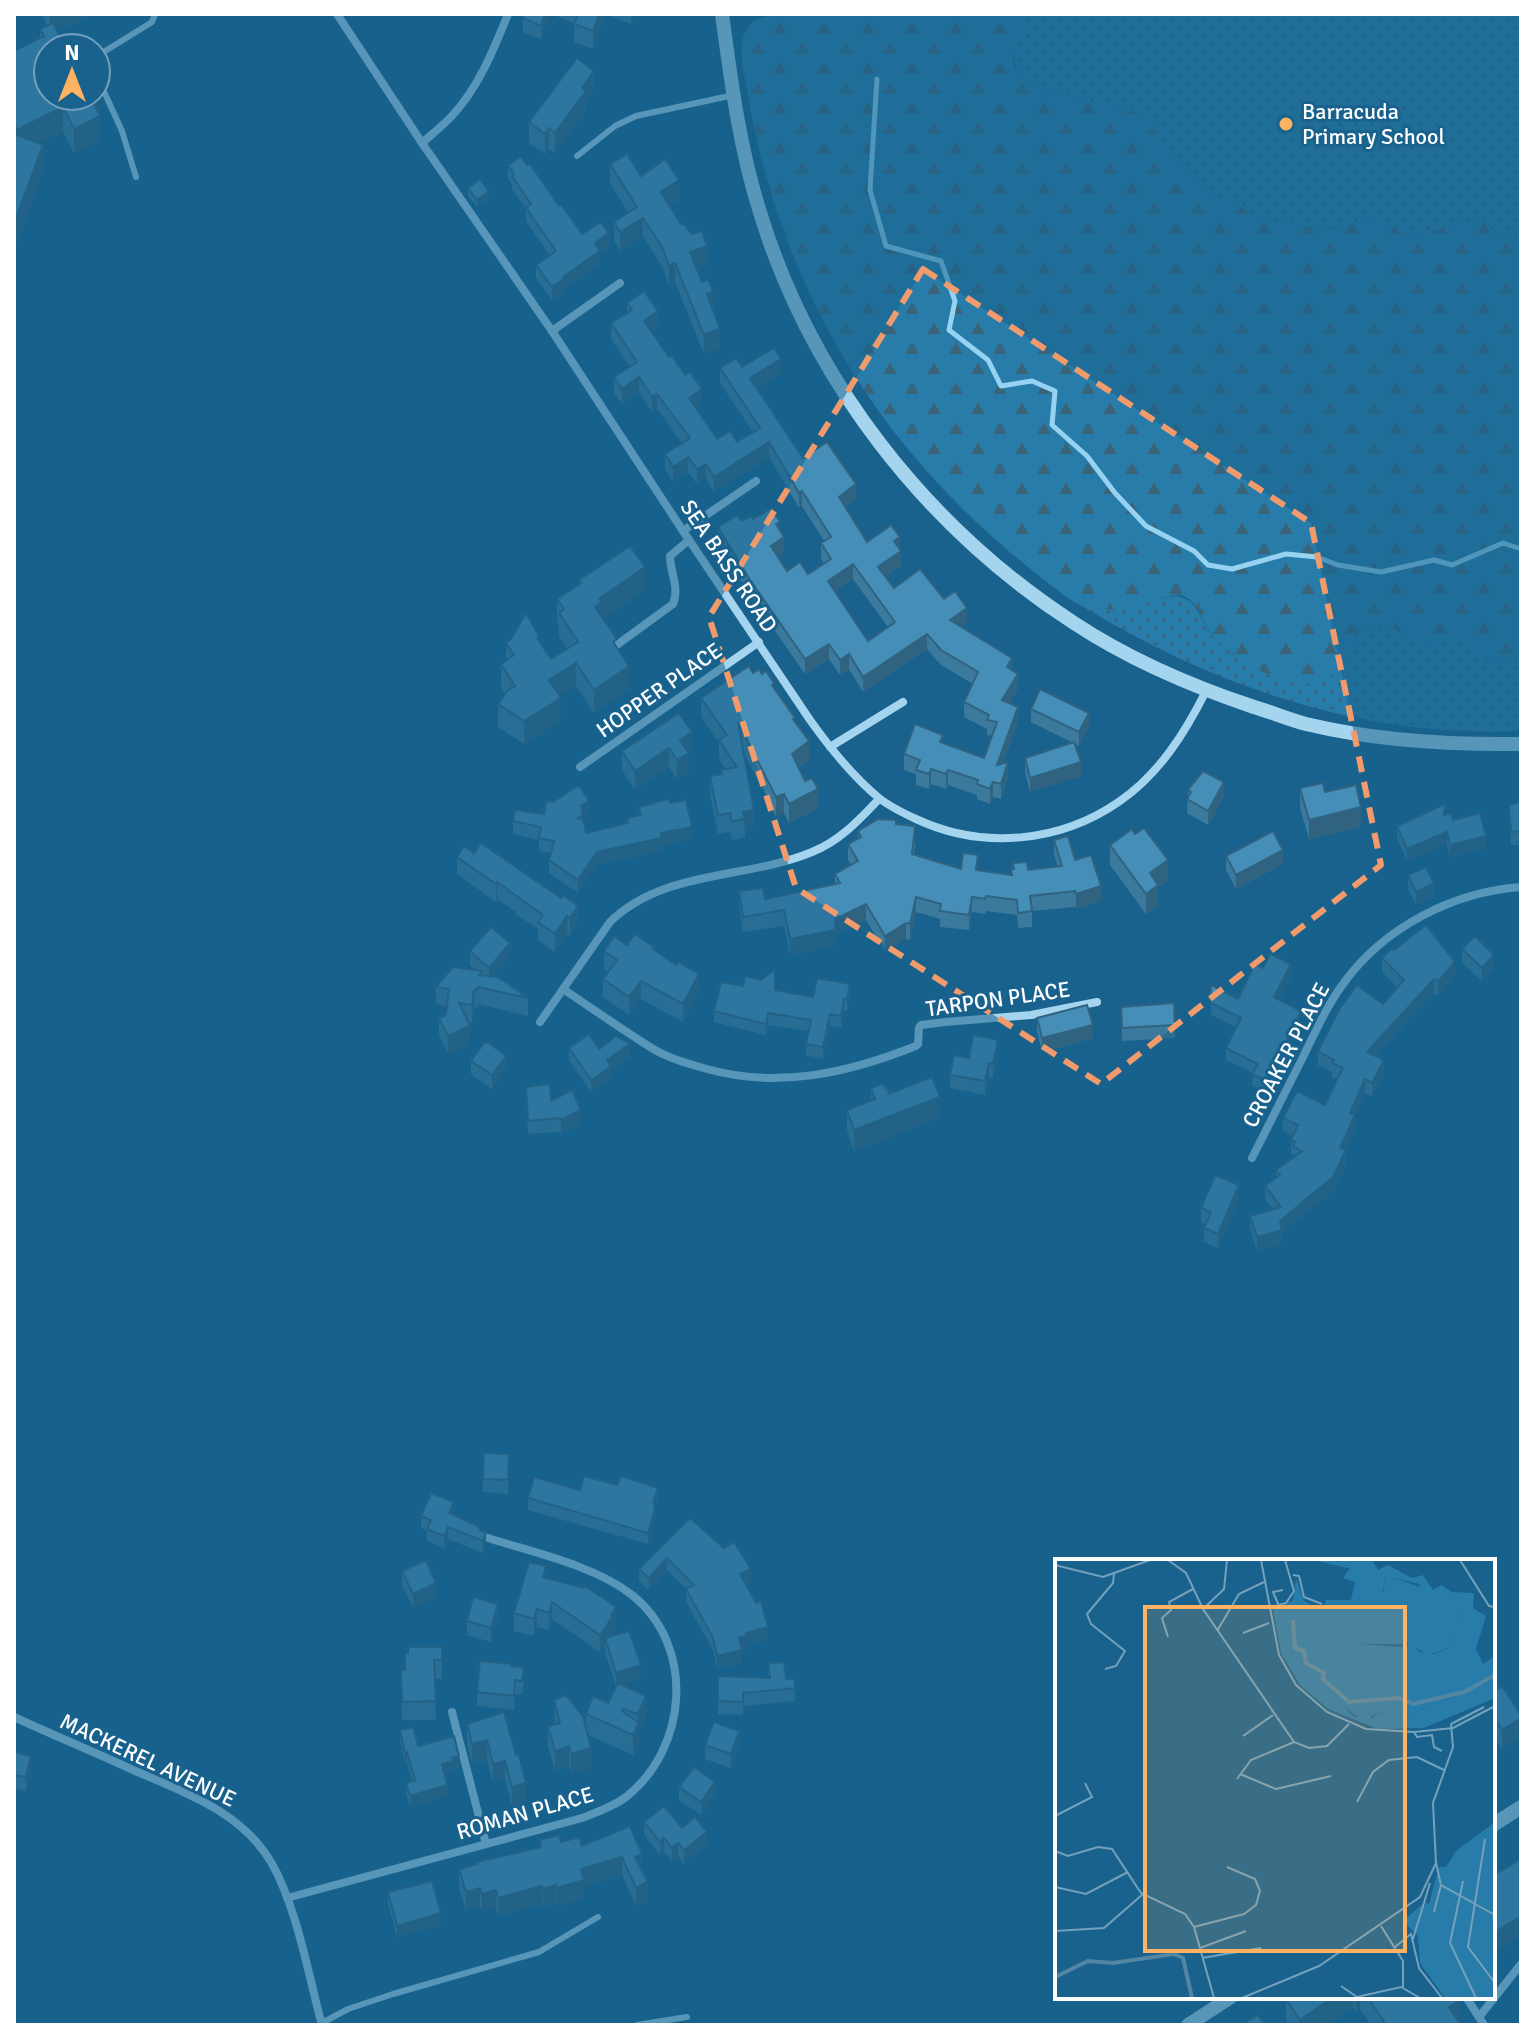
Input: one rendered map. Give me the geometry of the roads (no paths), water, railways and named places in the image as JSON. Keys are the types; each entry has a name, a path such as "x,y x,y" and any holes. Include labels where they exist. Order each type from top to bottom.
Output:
{"street":[{"path":"422,143 468,95 491,56 508,14"},
{"path":"722,14 739,134 759,210 788,288 832,373 860,417 930,504 1018,584 1075,624 1134,658 1206,691 1303,723 1355,734 1439,744 1521,744"},
{"name":"SEA BASS ROAD","path":"339,15 830,747 879,799 928,825 967,836 1018,838 1076,825 1121,800 1147,778 1168,755 1206,691"},
{"path":"552,331 620,283"},
{"path":"683,531 756,481"},
{"path":"614,647 673,604 676,589 671,553 689,540"},
{"name":"HOPPER PLACE","path":"580,767 759,642"},
{"path":"830,747 903,702"},
{"path":"540,1022 610,922 624,908 649,894 686,881 748,871 813,852 840,837 879,799"},
{"name":"CROAKER PLACE","path":"1252,1158 1329,1005 1365,960 1399,930 1442,905 1505,888 1521,887"},
{"name":"TARPON PLACE","path":"563,989 657,1051 677,1060 745,1078 775,1079 834,1073 885,1058 916,1046 920,1026 930,1023 1031,1015 1097,1002"},
{"name":"ROMAN PLACE","path":"287,1898 606,1809 625,1798 642,1782 666,1745 674,1722 677,1685 670,1651 647,1610 610,1580 485,1537"},
{"path":"452,1712 486,1844"},
{"name":"MACKEREL AVENUE","path":"14,1717 194,1797 225,1814 255,1839 270,1860 287,1898 322,2024"},
{"path":"1495,1824 1521,1807"},
{"path":"1467,1999 1481,2021 1521,1964"},
{"path":"1188,2025 1228,1999"}],"lane":[{"path":"136,177 122,131 101,85 98,64 102,53 152,22 155,14"},
{"path":"577,156 615,126 636,116 734,95"},
{"path":"322,2024 348,2009 393,1994 539,1952 598,1917"},
{"path":"637,2025 687,2017"}],"waterway":[{"path":"877,79 870,190 886,246 941,261 955,301 949,330 988,360 1001,386 1032,381 1055,391 1052,425 1087,456 1115,493 1146,526 1194,551 1208,565 1232,569 1286,554 1317,557 1338,565 1381,572 1434,560 1452,565 1503,543 1521,549"}],"place":[{"name":"Barracuda Primary School","path":"1286,124"}]}
